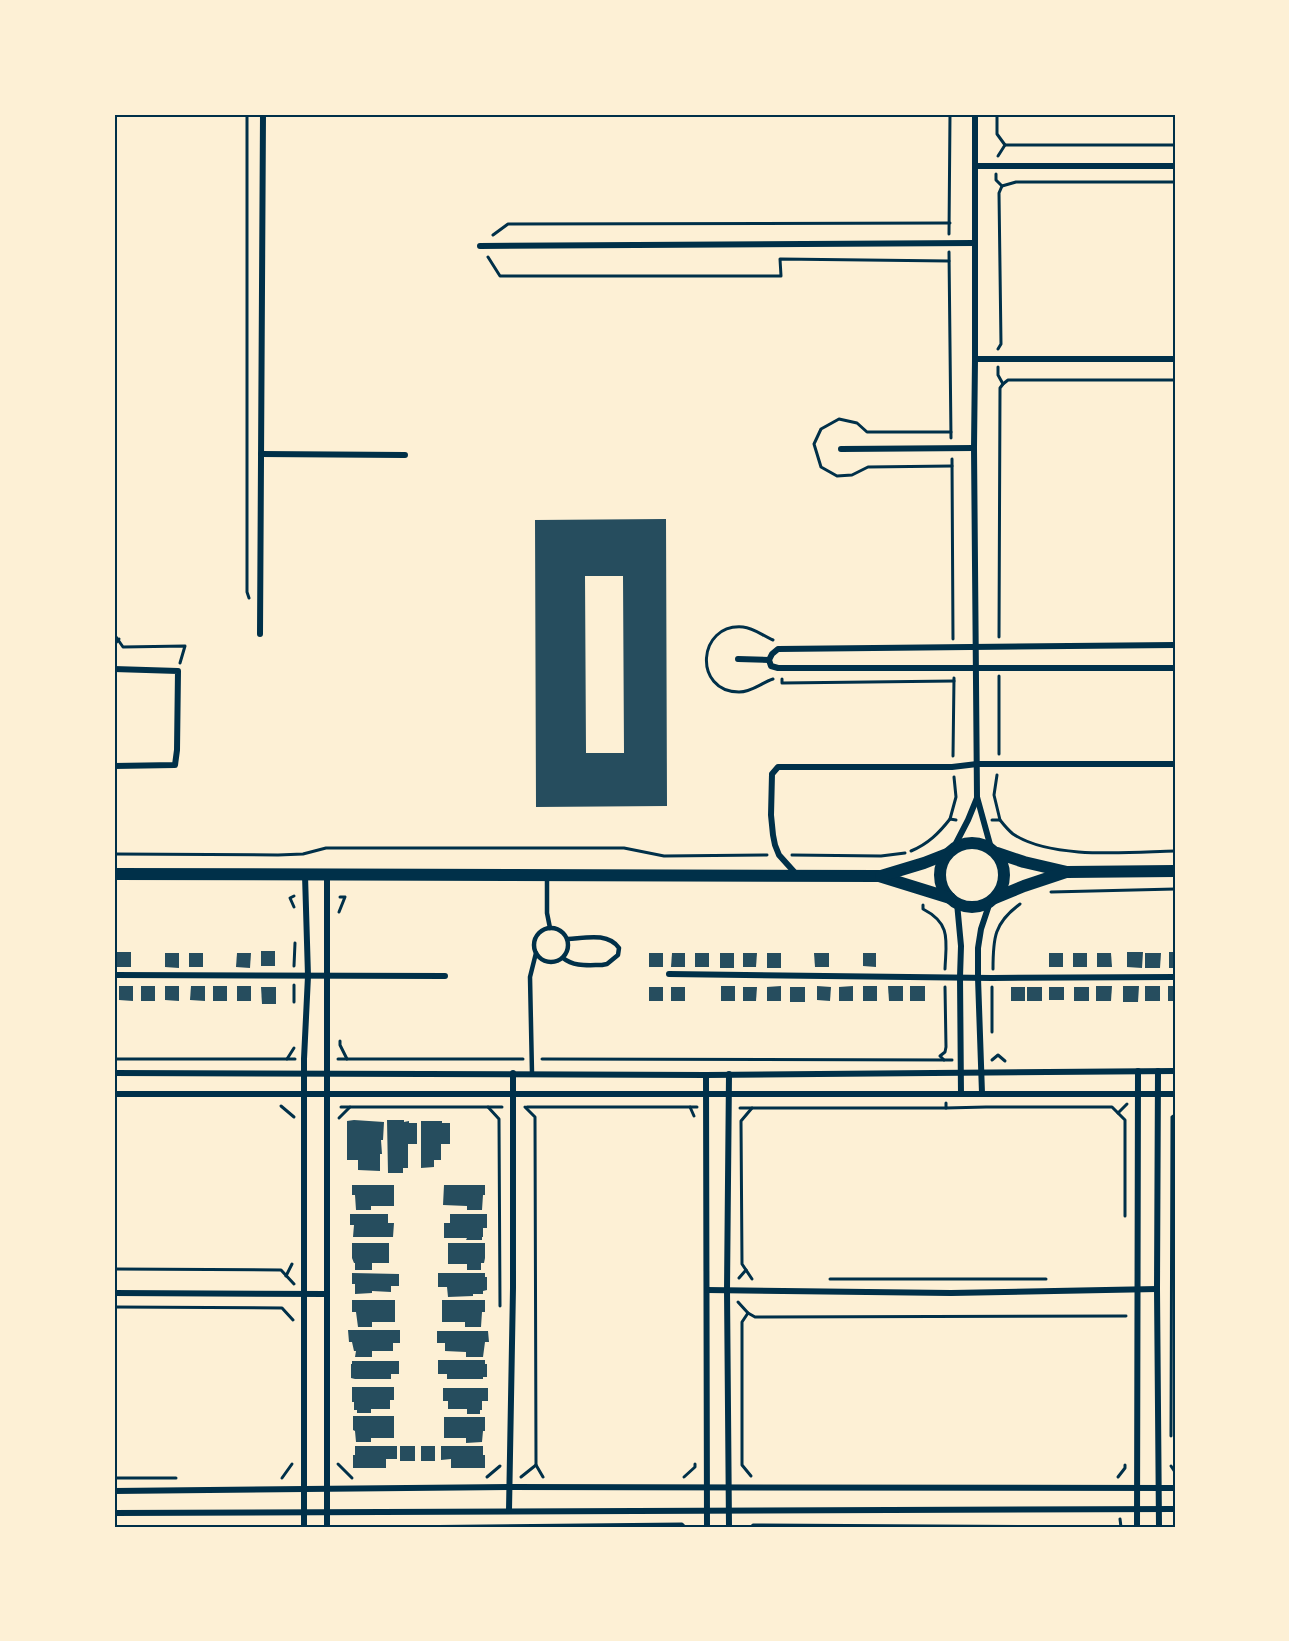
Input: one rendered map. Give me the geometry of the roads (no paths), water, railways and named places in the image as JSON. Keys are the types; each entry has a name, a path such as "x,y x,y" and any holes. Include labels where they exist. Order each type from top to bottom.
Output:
{"main road":[{"path":"879,876 924,863 968,842 984,844 994,851 1024,862 1067,872 1175,871"},
{"path":"950,851 940,869 940,878 945,892 953,901"},
{"path":"992,900 1000,892 1005,879 1004,865 994,851"},
{"path":"114,874 879,876 923,889 963,906 977,907 1024,886 1067,872"}],"street":[{"path":"260,634 263,114"},
{"path":"975,114 974,448 977,797 994,851"},
{"path":"975,166 1175,166"},
{"path":"480,246 974,243"},
{"path":"975,359 1175,359"},
{"path":"841,449 974,448"},
{"path":"261,453 405,455"},
{"path":"1175,645 778,649 771,654 769,660 771,666 778,668 1175,668"},
{"path":"738,659 769,660"},
{"path":"114,669 178,671 175,765 114,766"},
{"path":"798,875 779,855 772,835 772,774 778,767 1175,764"},
{"path":"950,851 968,820 977,797"},
{"path":"304,1527 304,1059 308,976 305,875"},
{"path":"327,875 327,1527"},
{"path":"982,1093 978,948 981,929 992,900"},
{"path":"953,901 960,929 961,1094"},
{"path":"669,974 978,978 1175,977"},
{"path":"114,975 445,976"},
{"path":"1137,1527 1138,1071"},
{"path":"1158,1071 1159,1527"},
{"path":"114,1073 706,1075 1175,1071"},
{"path":"509,1510 513,1288 513,1073"},
{"path":"729,1074 727,1290 729,1527"},
{"path":"706,1075 707,1527"},
{"path":"114,1094 1175,1094"},
{"path":"707,1290 951,1293 1157,1290"},
{"path":"114,1293 326,1294"},
{"path":"114,1491 509,1487 1175,1488"},
{"path":"114,1512 1175,1509"}],"lane":[{"path":"547,875 547,913 550,928"},
{"path":"532,1073 530,977 537,937 540,932 550,928 561,931 568,939 568,949 563,958 548,961 543,960 536,953"},
{"path":"563,958 574,964 602,965 607,964 618,955 619,948 609,939 568,939"}]}
